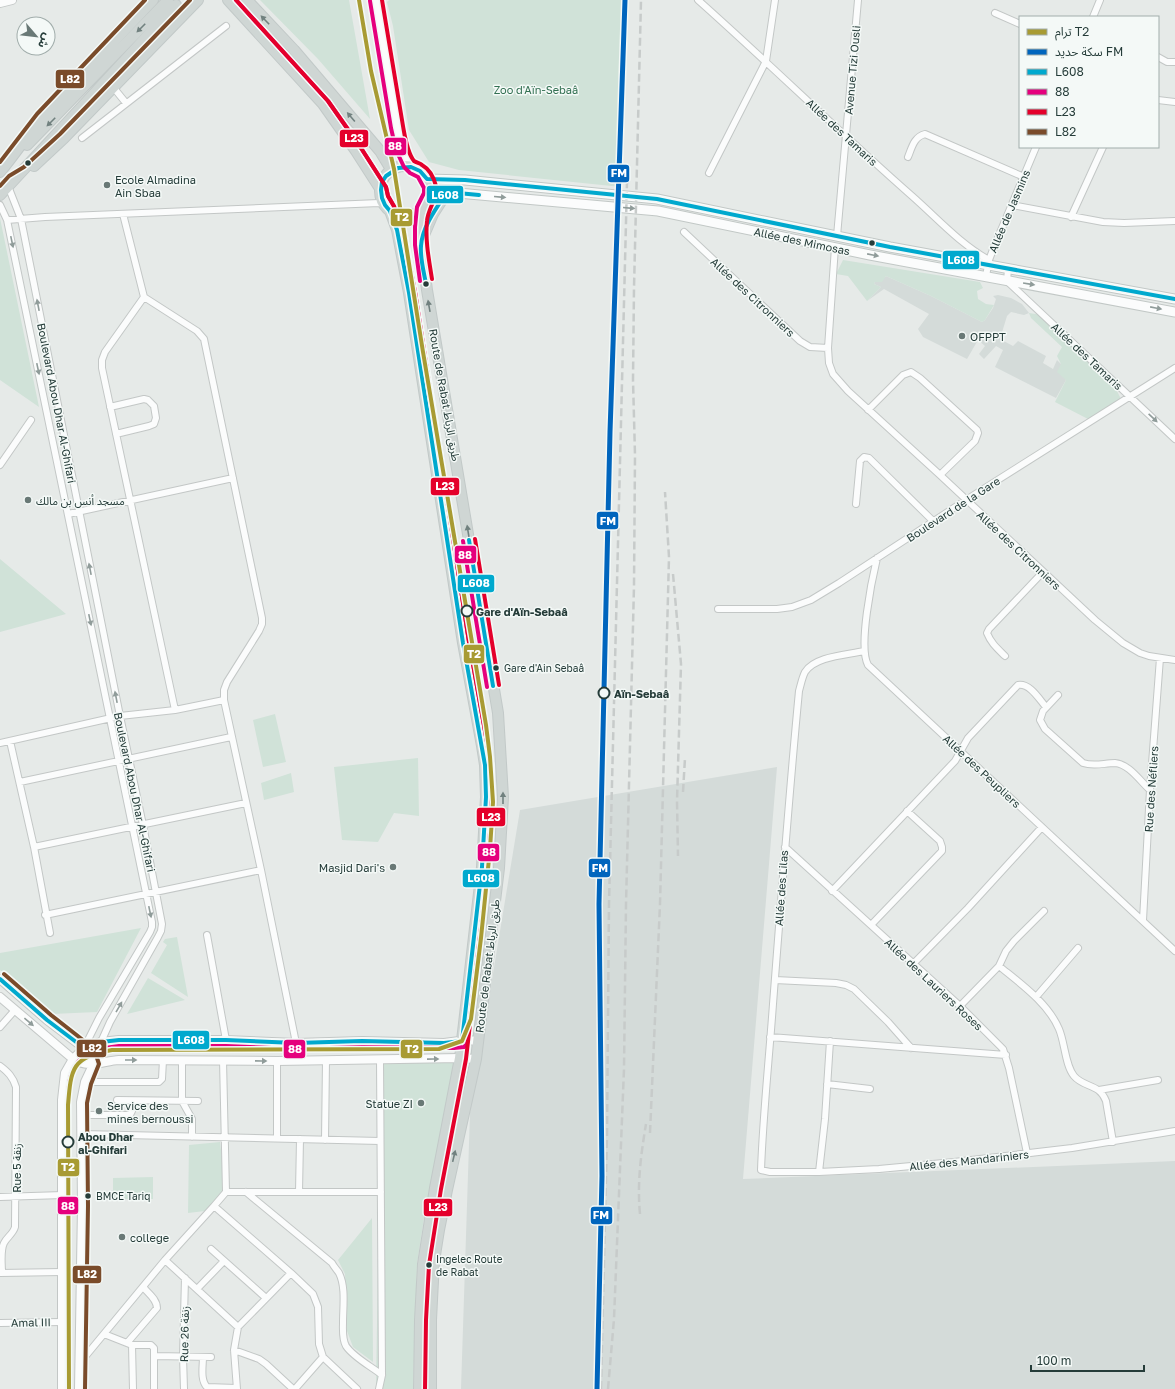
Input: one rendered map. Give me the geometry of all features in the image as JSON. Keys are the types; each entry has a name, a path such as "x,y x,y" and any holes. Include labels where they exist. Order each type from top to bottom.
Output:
{"main road":[{"path":"11,160 41,118 153,0"},
{"path":"11,183 24,175 38,162 198,0"},
{"path":"228,0 322,104 356,151 381,190"},
{"path":"247,0 294,50 380,151 392,171"},
{"path":"376,0 397,127 402,148 411,167"},
{"path":"0,172 52,120 113,55 172,2"},
{"path":"0,195 172,2"},
{"path":"411,167 420,171 427,179 430,189 426,204 419,212 407,216 396,214 387,208 382,198 382,182 392,171 398,168 411,167"},
{"name":"Allée des Mimosas","path":"427,179 465,180 656,200 837,236 988,262 1008,269 1175,299"},
{"path":"421,245 430,220 447,192"},
{"name":"Allée des Mimosas","path":"426,204 440,193 447,192 658,211 1174,313"},
{"name":"Route de Rabat طريق الرباط","path":"426,204 421,245 427,290 496,706 502,764 503,797 499,868 476,1059 447,1190 435,1254 431,1320 431,1389"},
{"name":"Route de Rabat طريق الرباط","path":"387,208 397,230 409,293 462,636 485,765 486,797 482,867 460,1058 423,1264 420,1320 419,1389"}],"street":[{"path":"0,3 12,0"},
{"name":"Allée des Tamaris","path":"698,0 962,241 988,262"},
{"path":"709,173 766,61 775,0"},
{"name":"Avenue Tizi Ousli","path":"837,236 858,0"},
{"path":"1093,16 1100,0"},
{"path":"995,13 1019,24"},
{"path":"82,138 226,26"},
{"path":"1159,58 1167,62 1175,62"},
{"path":"113,87 126,103"},
{"path":"1159,100 1175,102"},
{"path":"908,157 919,135 925,134 1024,177"},
{"name":"Allée de Jasmins","path":"986,276 988,262 1036,148"},
{"path":"1070,217 1102,148"},
{"name":"Boulevard Abou Dhar Al-Ghifari","path":"11,183 21,219 162,924 161,931 110,1022 93,1065 84,1082 81,1116 79,1389"},
{"path":"7,220 379,203 387,208"},
{"name":"Boulevard Abou Dhar Al-Ghifari","path":"0,205 7,220 133,828 152,927 99,1018 84,1048 73,1059 65,1072 62,1100 61,1141 62,1389"},
{"path":"1012,205 1070,217 1114,222 1175,221"},
{"path":"123,214 144,297 197,331 204,340 233,478 262,624 259,632 227,682 224,690 224,700 261,870 296,1043"},
{"name":"Allée des Citronniers","path":"684,232 800,341 810,347 828,348 828,364 833,374 848,391 1095,620 1123,643 1140,653 1175,660"},
{"path":"828,348 835,247"},
{"path":"1007,281 1008,269"},
{"name":"Allée des Tamaris","path":"1007,281 1175,439"},
{"path":"144,297 105,352 102,360 102,368 175,710"},
{"name":"Boulevard de la Gare","path":"718,609 777,609 802,604 839,583 933,521 1175,368"},
{"path":"868,410 903,375 911,372 920,378 977,430 978,434 975,441 940,475"},
{"path":"110,407 146,399 153,403 155,411 156,420 152,426 116,434"},
{"path":"0,466 32,420"},
{"path":"856,504 860,461 864,457 869,458 933,521"},
{"path":"68,514 233,478"},
{"path":"864,651 870,593 877,558"},
{"path":"1005,656 994,646 987,633 1012,603 1043,572"},
{"name":"Allée des Peupliers","path":"864,651 866,661 873,670 1143,920 1175,952"},
{"name":"Allée des Lilas","path":"761,1170 764,1104 775,980 784,847 800,690 802,680 808,668 817,662 828,658 864,651"},
{"name":"Rue des Néfliers","path":"1143,920 1150,790 1160,658"},
{"path":"832,891 955,761 968,738 1018,685 1026,686 1046,707"},
{"path":"1058,695 1041,714 1040,723 1045,729 1080,760 1089,764 1120,764 1130,770 1150,790"},
{"path":"0,743 120,716 175,710 224,700"},
{"path":"20,782 231,737"},
{"path":"10,741 34,847 45,915 50,933"},
{"path":"34,847 133,828 246,803"},
{"path":"871,925 940,853 942,849 940,841 907,811"},
{"path":"913,964 976,899 1042,827"},
{"name":"Allée des Lauriers Roses","path":"784,847 960,1006 1000,1046 1006,1055 1027,1153"},
{"path":"45,915 261,870"},
{"path":"960,1006 999,966 1006,951 1014,941 1044,911"},
{"path":"207,935 226,1040"},
{"path":"1036,997 1078,948"},
{"path":"999,966 1036,997 1057,1024 1073,1075 1081,1082 1099,1090 1104,1095 1113,1142"},
{"path":"0,979 47,1020 84,1048 90,1055 93,1065"},
{"path":"775,980 836,983 854,989 888,1022 911,1048"},
{"path":"0,996 73,1059 93,1065 100,1062 119,1060 277,1061 476,1059"},
{"path":"0,1027 15,1010"},
{"path":"770,1036 1006,1055"},
{"path":"84,1048 101,1042 119,1040 226,1040 296,1043 362,1041 444,1043 478,1041"},
{"path":"819,1172 830,1041"},
{"path":"379,1389 382,1375 380,1059"},
{"path":"84,1082 159,1082 162,1079 163,1060"},
{"path":"182,1060 182,1101 192,1119 192,1137"},
{"path":"79,1364 166,1260 226,1192 223,1060"},
{"path":"324,1140 326,1060"},
{"path":"277,1061 277,1138"},
{"name":"Rue 5 زنقة","path":"0,1066 8,1072 14,1080 16,1087 15,1227 14,1231 4,1243 2,1248 1,1273"},
{"path":"1099,1090 1158,1080"},
{"path":"827,1084 870,1089"},
{"path":"117,1100 198,1101"},
{"path":"81,1116 130,1114 132,1111 132,1100"},
{"name":"Allée des Mandariniers","path":"761,1170 770,1172 819,1172 878,1169 954,1162 1113,1142 1175,1131"},
{"path":"82,1134 380,1141"},
{"path":"299,1192 300,1139"},
{"path":"226,1192 381,1192"},
{"path":"246,1192 332,1263 339,1272 342,1280 344,1342 347,1348 382,1375"},
{"path":"0,1197 62,1195"},
{"path":"214,1206 313,1294 318,1307 319,1344 323,1357 357,1389"},
{"path":"211,1249 266,1298"},
{"path":"166,1260 238,1326"},
{"path":"197,1289 224,1261"},
{"path":"1,1273 62,1272"},
{"path":"203,1357 202,1379 207,1387 236,1388 234,1350 238,1326 291,1273"},
{"name":"Rue 26 زنقة","path":"184,1389 183,1356 185,1278"},
{"path":"133,1389 130,1344 157,1308 158,1304 143,1287"},
{"name":"Amal III","path":"0,1323 62,1322"},
{"path":"104,1334 130,1344 151,1345 154,1348 154,1389"},
{"path":"234,1350 259,1359 294,1389 323,1357"},
{"path":"154,1356 212,1357"},
{"path":"347,1389 351,1384"}],"shaded area":[{"name":"OFPPT","path":"886,276 931,296 982,322 993,308 996,299 993,296 998,295 1011,298 1022,304 1029,313 1024,315 1011,312 1007,316 1000,339 1013,346 1018,341 1046,356 1043,363 1053,369 1057,360 1061,364 1066,380 1056,398 995,367 1003,350 996,346 984,359 979,354 985,346 978,340 967,359 923,337 918,329 929,314 884,289 867,301 881,287 874,284 875,282 882,280"},
{"path":"777,767 743,1179 1175,1161 1175,1389 461,1389 470,1113 520,810"}],"green space":[{"path":"260,0 349,0 370,119 318,59"},
{"name":"Zoo d'Aïn-Sebaâ","path":"389,0 629,0 621,187 459,170 429,162 409,130 393,26 387,2"},
{"path":"0,218 39,407 0,380"},
{"path":"843,260 980,282 983,288 977,291 978,299 986,304 994,305 985,320 982,322 931,296 886,276 882,282 875,282 874,284 881,287 867,301 848,276 836,274"},
{"path":"1029,313 1042,315 1116,389 1121,399 1088,419 1055,402 1066,380 1057,372 1061,364 1057,356 1062,347 1031,318"},
{"path":"0,559 66,614 0,632"},
{"path":"275,714 286,762 263,767 253,720"},
{"path":"418,758 419,816 394,813 378,842 342,840 334,767"},
{"path":"291,773 294,792 264,800 261,783"},
{"path":"141,928 97,1012 52,1014 0,970 0,953"},
{"path":"177,937 188,997 151,973 167,945 163,942 165,939"},
{"path":"148,978 185,1000 127,1014"},
{"path":"381,1059 457,1060 426,1205 417,1264 413,1389 376,1389"},
{"path":"220,1142 226,1192 205,1211 188,1213 189,1145"},
{"path":"153,1177 153,1199 113,1199 113,1178"},
{"path":"372,1218 373,1362 353,1347 347,1331 345,1274 338,1260"}],"tram line":[{"name":"T2","path":"69,1389 68,1105 73,1073 76,1066 81,1061 89,1056 112,1050 439,1049 462,1041 471,1019 490,849 493,802 490,757 486,725 423,352 394,169 371,71 359,0"},
{"path":"484,900 492,879"}],"railway":[{"path":"608,1389 614,1319 624,1069 626,904 634,586 634,288 641,0"},
{"path":"603,1304 607,1134 609,904 627,182"},
{"path":"650,1133 660,904 669,557 665,492"},
{"path":"673,574 681,664 677,801 678,856"},
{"path":"683,792 685,758"},
{"path":"640,1214 640,1169 646,1124"},
{"path":"601,1389 603,1299"}],"rail line":[{"name":"FM","path":"597,1389 602,1176 599,904 610,432 625,0"}],"transit line":[{"name":"L82","path":"0,162 37,114 145,0"},
{"name":"L82","path":"0,186 9,176 24,167 60,134 190,0"},
{"name":"88","path":"68,1389 68,1100 71,1075 74,1067 84,1056 97,1050 119,1046 226,1046 296,1049 362,1047 454,1048 464,1047 467,1044 488,868 492,797 491,765 469,642 415,292 403,229 395,208 388,196 386,187 328,101 236,0"},
{"name":"L23","path":"236,0 328,101 386,187 388,196 395,208 403,228 415,292 469,642 491,764 492,797 488,867 466,1059 441,1189 429,1265 426,1320 425,1389"},
{"name":"L23","path":"382,0 407,144 414,161 421,164 429,171 436,186 436,195 428,216 427,228 432,279"},
{"name":"88","path":"370,1 396,150 404,167 410,173 418,177 424,188 424,193 417,207 415,227 415,245 420,281"},
{"name":"L608","path":"0,979 47,1020 84,1048 101,1042 119,1040 226,1040 296,1043 362,1041 444,1043 462,1041 482,867 486,797 485,765 463,643 409,293 397,230 390,211 382,198 382,182 386,176 398,168 411,167 420,171 427,179 465,180 657,199 890,247 1175,299"},
{"name":"L608","path":"426,284 421,246 424,232 435,211 447,192 479,195"},
{"name":"L23","path":"475,539 499,685"},
{"name":"L608","path":"469,540 493,686"},
{"name":"88","path":"463,541 487,687"},
{"name":"L82","path":"4,974 51,1015 88,1044 95,1052 99,1064 91,1084 87,1103 88,1206 85,1389"}],"place":[{"name":"Ecole Almadina Ain Sbaa","path":"107,185"},
{"name":"OFPPT","path":"962,336"},
{"name":"مسجد أنس بن مالك","path":"28,500"},
{"name":"Gare d'Aïn-Sebaâ","path":"467,611"},
{"name":"Gare d'Ain Sebaâ","path":"496,668"},
{"name":"Aïn-Sebaâ","path":"604,693"},
{"name":"Masjid Dari's","path":"393,867"},
{"name":"Statue ZI","path":"421,1103"},
{"name":"Service des mines bernoussi","path":"99,1111"},
{"name":"Abou Dhar al-Ghifari","path":"68,1142"},
{"name":"BMCE Tariq","path":"88,1196"},
{"name":"college","path":"122,1237"},
{"name":"Ingelec Route de Rabat","path":"429,1265"}]}
